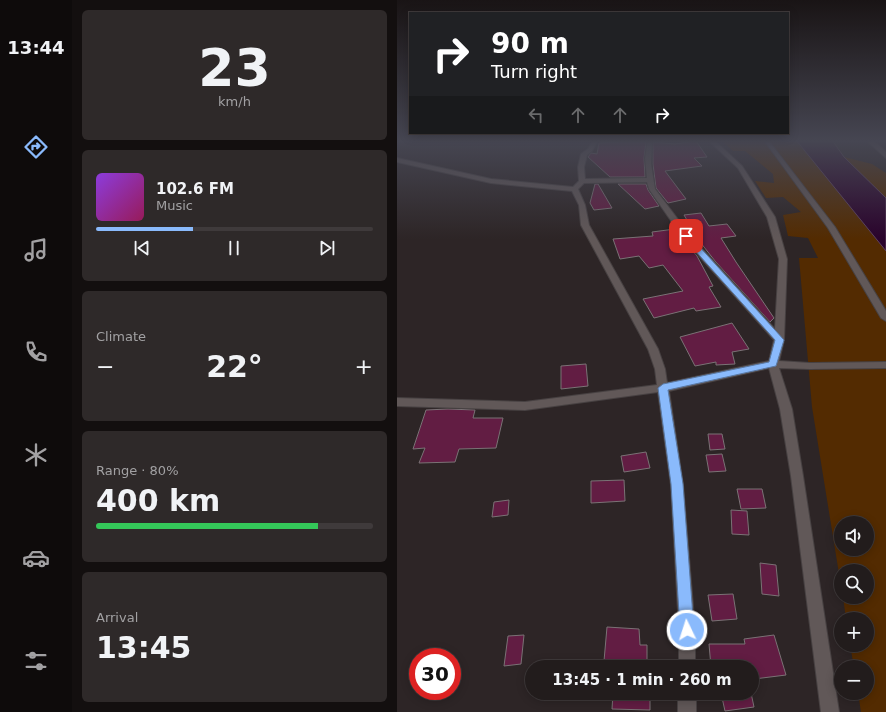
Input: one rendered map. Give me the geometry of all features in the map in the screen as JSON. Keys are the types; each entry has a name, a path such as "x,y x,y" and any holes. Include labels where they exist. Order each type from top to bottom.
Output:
{"street":[{"path":"456,173 491,181 575,189"},
{"path":"581,173 582,182"},
{"path":"650,173 653,189 686,236 779,340"},
{"path":"744,173 771,217 783,259 779,340 773,364 786,409 796,469 829,712"},
{"path":"791,173 831,227 886,318"},
{"path":"575,189 582,182 650,180"},
{"path":"575,189 581,205 585,225 643,327 660,369 677,484 687,630 687,660"},
{"path":"397,402 525,406 663,388 773,364 810,366 886,365"},
{"path":"687,700 687,712"}],"shaded area":[{"path":"772,173 823,173 886,251 886,712 861,712 859,700 874,700 874,660 853,660 851,652 874,652 874,612 845,612 844,604 874,604 874,564 837,564 836,556 874,556 874,516 834,516 834,543 812,407 799,258 818,258 808,238 788,236 783,215 801,212 783,197 766,198 755,181 774,183"},
{"path":"823,173 861,173 886,198 886,251"},
{"path":"861,173 886,173 886,198"}],"building":[{"path":"606,173 645,173 645,177 610,177"},
{"path":"654,173 667,173 686,199 668,203 656,188"},
{"path":"595,184 598,184 612,208 594,210 590,203"},
{"path":"618,184 646,184 648,190 659,206 645,209"},
{"path":"701,213 709,226 727,224 736,236 721,238 774,318 770,322 715,261 693,233 691,234 686,228 691,227 684,215"},
{"path":"675,229 697,256 713,286 709,287 721,307 696,311 694,308 654,318 643,299 683,291 663,265 649,268 639,256 620,259 613,239 653,236 652,232"},
{"path":"732,323 749,349 732,352 735,364 716,365 716,362 695,366 680,337"},
{"path":"586,364 588,386 561,389 561,366"},
{"path":"426,410 475,410 473,418 503,418 496,448 459,449 455,462 419,463 425,448 413,449"},
{"path":"708,434 722,434 725,449 710,450"},
{"path":"646,452 650,468 624,472 621,456"},
{"path":"722,454 726,471 709,472 706,455"},
{"path":"624,480 625,501 591,503 591,481"},
{"path":"737,489 762,489 766,508 741,509"},
{"path":"509,500 508,515 492,517 494,502"},
{"path":"731,510 747,511 749,535 732,534"},
{"path":"760,563 776,565 779,596 762,594"},
{"path":"733,594 737,619 712,621 708,595"},
{"path":"607,627 639,629 640,645 647,645 647,660 604,660"},
{"path":"524,635 521,664 504,666 508,636"},
{"path":"774,635 786,675 759,678 759,660 710,660 709,644 745,644 744,639"},
{"path":"613,700 650,700 650,710 612,709"},
{"path":"723,700 752,700 754,707 725,711"}],"route":[{"path":"686,236 779,340 773,364 663,388 677,484 687,630"}]}
